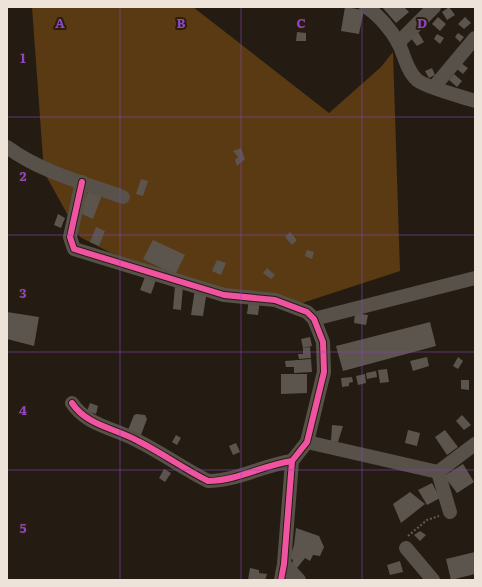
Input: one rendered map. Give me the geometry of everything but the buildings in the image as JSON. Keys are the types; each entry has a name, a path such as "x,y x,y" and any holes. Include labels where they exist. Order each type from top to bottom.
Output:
{"street":[{"path":"366,7 375,13 398,43 408,67 416,79 424,85 475,101"},
{"path":"398,43 434,7"},
{"path":"434,87 475,38"},
{"path":"7,147 18,155 51,171 123,197"},
{"path":"82,182 70,237 74,248 224,295 275,300 307,312 314,319 323,342 324,372 307,442 292,461 284,564 281,580"},
{"path":"314,319 475,278"},
{"path":"72,403 78,413 97,424 136,439 208,481 220,481 275,463 292,461"},
{"path":"307,442 438,472"},
{"path":"438,472 475,444"},
{"path":"438,472 450,512"},
{"path":"406,548 434,580"},
{"path":"284,564 299,580"}],"path":[{"path":"406,548 404,543 408,536 427,520 450,512"}],"shaded area":[{"path":"32,7 193,7 329,113 381,67 393,52 400,271 302,303 224,289 138,263 109,252 80,237 44,172"}],"cycle path":[{"path":"82,182 70,237 74,249 224,295 275,300 307,312 314,319 323,342 324,372 307,442 292,461 284,564 281,580"},
{"path":"72,403 78,411 93,422 138,441 208,481 240,476 292,461"}]}
